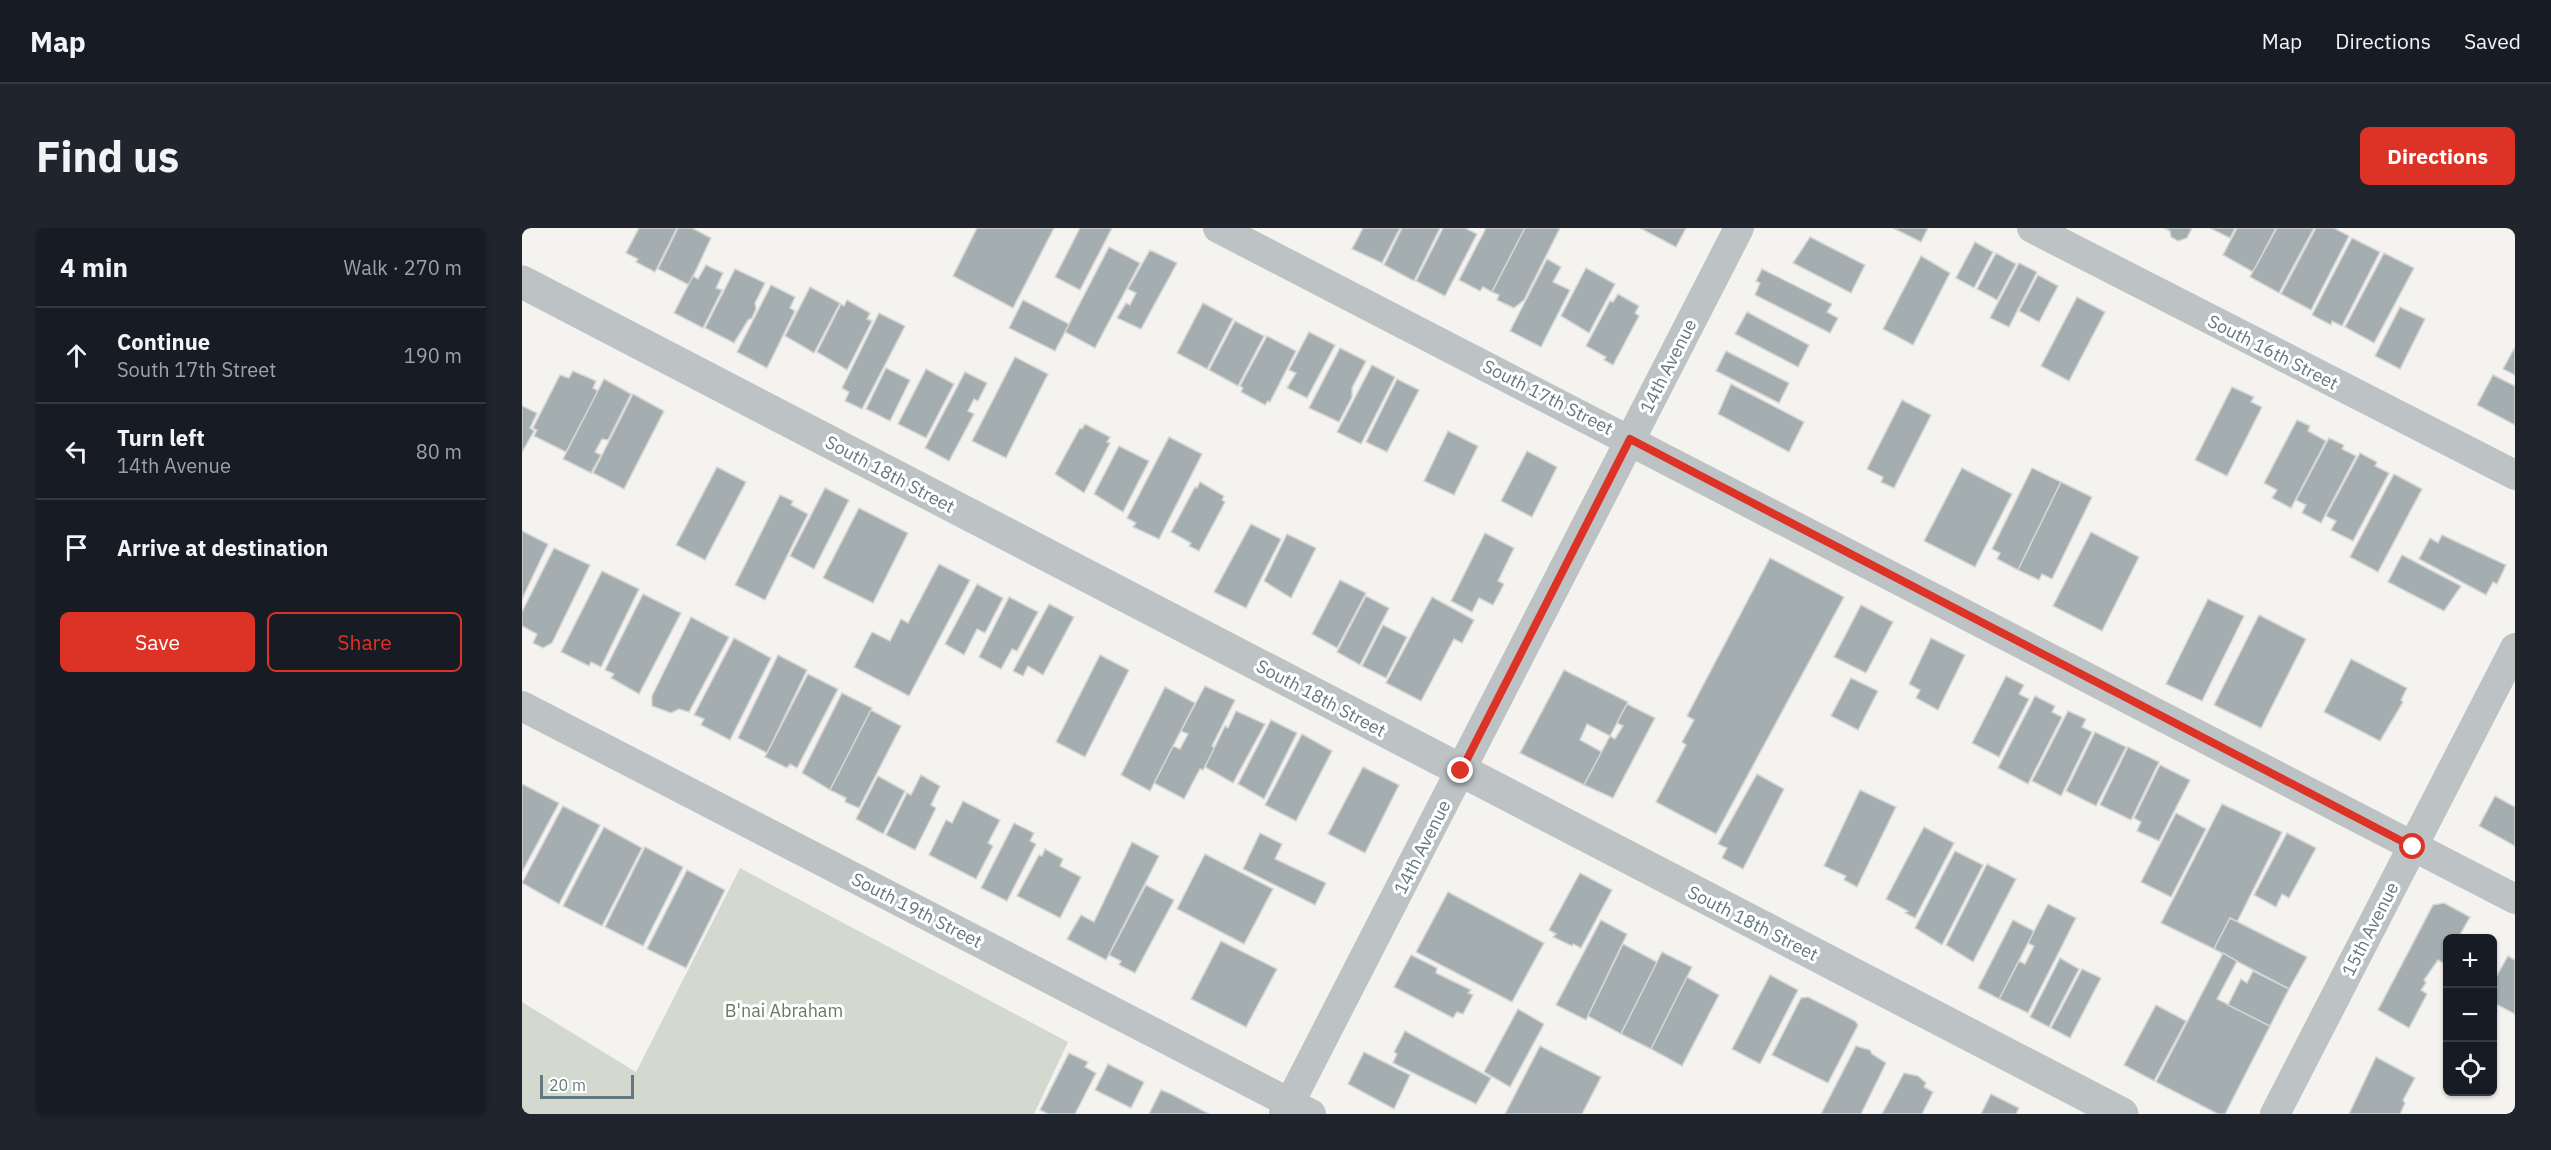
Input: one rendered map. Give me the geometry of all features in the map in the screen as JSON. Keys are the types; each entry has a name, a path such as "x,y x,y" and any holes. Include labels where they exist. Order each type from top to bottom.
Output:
{"street":[{"name":"South 17th Street","path":"1218,228 1630,439 2515,899"},
{"name":"14th Avenue","path":"1295,1110 1461,771 1739,228"},
{"name":"South 16th Street","path":"2032,228 2515,475"},
{"name":"South 18th Street","path":"522,282 2121,1114"},
{"name":"15th Avenue","path":"2275,1114 2515,648"},
{"name":"South 19th Street","path":"522,706 1295,1110"}],"green space":[{"name":"B'nai Abraham","path":"740,868 1068,1042 1034,1114 522,1114 522,1002 636,1072"}],"building":[{"path":"639,228 677,228 655,272 636,262 638,259 626,253"},
{"path":"678,228 692,228 711,238 689,285 658,269"},
{"path":"977,228 1054,228 1013,308 953,276"},
{"path":"1080,228 1112,228 1080,290 1055,277"},
{"path":"1363,228 1400,228 1382,263 1352,249"},
{"path":"1402,228 1440,228 1414,281 1384,265"},
{"path":"1443,228 1465,228 1477,234 1445,296 1416,281"},
{"path":"1486,228 1525,228 1492,292 1483,287 1480,291 1459,280"},
{"path":"1525,228 1560,228 1524,300 1514,308 1497,300 1499,295 1492,292"},
{"path":"1640,228 1686,228 1676,247"},
{"path":"1893,228 1928,228 1921,242"},
{"path":"2164,228 2192,228 2187,238 2178,241 2171,237 2170,231"},
{"path":"2210,228 2235,228 2230,238"},
{"path":"2237,228 2276,228 2253,272 2223,255"},
{"path":"2277,228 2314,228 2279,293 2250,277"},
{"path":"2316,228 2334,228 2349,236 2311,310 2281,294"},
{"path":"1810,237 1865,265 1851,293 1793,263"},
{"path":"2352,238 2380,252 2342,326 2332,321 2331,325 2312,315"},
{"path":"1975,242 1993,252 1974,288 1956,278"},
{"path":"1109,247 1140,263 1095,348 1065,332"},
{"path":"1150,250 1177,263 1141,329 1117,318 1126,303 1130,305 1136,293 1128,289"},
{"path":"1996,253 2016,264 1997,300 1977,289"},
{"path":"2384,253 2414,268 2374,343 2345,327"},
{"path":"1921,256 1950,273 1913,345 1883,329"},
{"path":"1547,259 1561,267 1553,282 1570,290 1541,347 1510,331"},
{"path":"2019,263 2037,272 2009,327 1990,318"},
{"path":"706,265 723,273 716,288 722,290 703,328 674,313 693,276 698,279"},
{"path":"1586,268 1615,284 1589,333 1561,316"},
{"path":"735,269 765,283 755,303 756,309 752,318 748,320 734,343 705,328"},
{"path":"1762,269 1832,304 1827,312 1838,318 1830,333 1755,295 1760,283 1756,281"},
{"path":"2038,275 2058,286 2039,322 2019,311"},
{"path":"771,285 795,297 790,308 795,311 767,368 737,352"},
{"path":"810,287 840,303 814,353 785,336"},
{"path":"1618,294 1639,306 1635,313 1639,316 1613,365 1604,360 1606,357 1586,346 1610,301 1613,302"},
{"path":"2077,297 2105,312 2069,381 2041,366"},
{"path":"847,300 870,313 867,319 872,321 847,370 817,352 841,304 844,306"},
{"path":"1023,300 1069,324 1055,351 1009,328"},
{"path":"1203,303 1233,319 1207,369 1177,353"},
{"path":"2400,307 2425,319 2400,369 2375,356"},
{"path":"1747,312 1809,345 1798,367 1735,334"},
{"path":"879,313 905,326 862,409 845,401 849,392 842,388"},
{"path":"1235,321 1264,336 1238,386 1209,370"},
{"path":"1309,332 1335,345 1307,398 1287,388 1296,373 1289,370"},
{"path":"1267,336 1296,351 1270,402 1268,401 1265,405 1241,392 1243,388 1240,386"},
{"path":"2515,347 2515,375 2503,369"},
{"path":"1340,348 1366,361 1352,388 1352,397 1339,422 1309,408"},
{"path":"1726,351 1789,383 1779,403 1716,371"},
{"path":"1015,357 1048,374 1006,458 972,441"},
{"path":"1372,365 1395,377 1361,444 1337,432"},
{"path":"886,368 910,380 890,421 866,409"},
{"path":"926,369 954,384 926,438 898,424"},
{"path":"573,371 596,381 593,388 598,391 566,452 534,436 537,430 533,428 560,375 569,378"},
{"path":"965,372 987,383 978,401 974,399 968,411 974,414 949,461 925,448"},
{"path":"2493,375 2515,386 2515,425 2477,405"},
{"path":"604,379 631,394 608,440 602,439 595,452 601,455 591,473 563,459"},
{"path":"1397,379 1419,390 1387,452 1366,442"},
{"path":"1731,384 1804,422 1789,452 1718,414"},
{"path":"2232,387 2254,397 2251,402 2262,407 2227,476 2195,460"},
{"path":"633,394 664,411 624,489 593,473"},
{"path":"1902,400 1931,415 1894,488 1881,482 1883,477 1867,469"},
{"path":"522,406 537,413 530,428 534,431 522,452"},
{"path":"2297,420 2310,426 2308,431 2326,441 2291,508 2272,498 2277,490 2264,483"},
{"path":"1085,424 1110,437 1107,442 1110,443 1084,493 1055,474 1080,428 1082,429"},
{"path":"1448,431 1478,446 1454,495 1424,481"},
{"path":"1169,437 1202,454 1159,539 1133,527 1136,523 1127,518"},
{"path":"2329,438 2344,445 2342,449 2356,456 2321,523 2302,513 2306,505 2296,500"},
{"path":"1119,446 1149,461 1123,512 1094,494"},
{"path":"1527,451 1557,467 1532,517 1501,501"},
{"path":"2360,453 2377,462 2375,466 2389,473 2353,541 2331,530 2336,521 2326,516"},
{"path":"717,467 746,482 705,560 676,545"},
{"path":"1962,468 2012,494 1975,567 1924,541"},
{"path":"2032,468 2061,482 2018,570 1997,559 2000,553 1992,549"},
{"path":"2394,474 2422,489 2378,572 2350,557"},
{"path":"1200,482 1224,496 1222,500 1225,502 1199,551 1189,546 1191,543 1171,532 1195,487 1197,488"},
{"path":"2061,482 2092,497 2052,579 2042,574 2039,580 2018,570"},
{"path":"825,488 849,500 814,569 790,556"},
{"path":"780,495 793,501 791,505 808,514 765,600 735,585"},
{"path":"859,508 908,533 873,603 823,578"},
{"path":"1251,524 1281,539 1246,608 1214,592"},
{"path":"522,531 548,544 522,599"},
{"path":"2091,532 2139,557 2102,631 2053,606"},
{"path":"1485,533 1514,548 1498,581 1504,584 1493,605 1479,598 1472,612 1451,601"},
{"path":"1287,534 1316,548 1291,598 1264,581"},
{"path":"2442,535 2506,565 2497,584 2493,582 2486,595 2419,559 2430,538 2438,543"},
{"path":"554,548 590,565 552,643 543,648 533,643 537,634 522,626 522,612"},
{"path":"2402,555 2461,586 2444,611 2388,582"},
{"path":"1770,558 1844,597 1716,834 1656,802 1686,745 1682,742 1694,720 1687,716"},
{"path":"939,564 970,580 909,696 854,667 872,632 890,641 901,619 908,623"},
{"path":"602,571 639,589 601,667 591,662 589,666 561,652"},
{"path":"1340,580 1366,593 1337,648 1312,634"},
{"path":"977,584 1003,598 985,633 977,629 964,655 945,644"},
{"path":"643,594 681,613 639,694 611,678 614,674 605,670"},
{"path":"1366,596 1389,608 1360,665 1337,652"},
{"path":"1009,597 1038,612 1017,651 1012,649 1001,669 979,657"},
{"path":"1432,597 1474,620 1462,643 1454,639 1421,701 1386,683"},
{"path":"2208,599 2244,616 2202,701 2166,684"},
{"path":"1049,604 1074,617 1043,675 1028,666 1023,676 1013,671"},
{"path":"1861,605 1893,622 1866,673 1834,657"},
{"path":"2259,615 2306,639 2261,728 2214,705"},
{"path":"691,617 729,637 689,712 679,709 671,713 652,706 652,696"},
{"path":"1383,625 1407,637 1386,678 1362,666"},
{"path":"734,638 771,658 730,740 701,725 704,719 694,715"},
{"path":"1931,638 1965,655 1938,710 1916,698 1920,690 1909,684"},
{"path":"778,655 807,670 767,753 738,738"},
{"path":"1100,655 1129,670 1085,757 1056,742"},
{"path":"2351,659 2407,688 2401,700 2403,702 2380,741 2324,712"},
{"path":"1564,670 1628,702 1610,736 1587,724 1580,740 1602,752 1584,785 1520,753"},
{"path":"808,674 838,689 797,768 790,764 787,768 765,757"},
{"path":"2006,676 2024,685 2019,694 2029,699 1999,757 1972,743"},
{"path":"1851,678 1878,691 1858,730 1831,716"},
{"path":"1205,686 1235,700 1212,746 1215,748 1203,770 1200,769 1184,799 1154,783 1173,746 1180,749 1188,734 1181,731"},
{"path":"1165,687 1195,703 1150,791 1121,775"},
{"path":"842,693 872,708 830,790 802,773"},
{"path":"2035,696 2055,706 2052,712 2062,717 2028,784 1998,768"},
{"path":"1627,704 1655,718 1613,798 1584,785 1610,736 1615,739 1623,726 1617,723"},
{"path":"871,710 901,726 859,808 845,802 846,798 830,790"},
{"path":"1236,711 1265,724 1233,783 1205,767 1225,726 1228,728"},
{"path":"2068,711 2086,719 2082,727 2092,732 2061,796 2032,781"},
{"path":"1271,720 1297,733 1264,799 1238,784"},
{"path":"2095,732 2126,747 2096,806 2066,791"},
{"path":"1302,734 1332,751 1296,821 1265,805"},
{"path":"2128,747 2159,762 2131,820 2100,805"},
{"path":"2160,765 2190,780 2159,841 2137,831 2141,822 2134,818"},
{"path":"1363,767 1399,785 1365,853 1328,834"},
{"path":"1757,774 1784,789 1743,869 1722,858 1727,848 1718,844"},
{"path":"921,775 940,786 931,805 936,808 915,850 886,835 907,793 911,795"},
{"path":"878,776 905,791 883,834 856,819"},
{"path":"522,784 559,803 522,872"},
{"path":"1860,790 1896,807 1857,887 1844,880 1846,876 1824,866"},
{"path":"2495,796 2515,807 2515,846 2479,826"},
{"path":"963,801 1000,820 988,843 993,846 976,879 929,855 946,820 952,823"},
{"path":"2222,804 2282,832 2237,922 2230,918 2214,949 2161,923"},
{"path":"563,806 600,825 559,904 522,883"},
{"path":"2176,813 2206,829 2171,897 2141,882"},
{"path":"1014,823 1034,833 1030,841 1036,844 1007,901 981,888"},
{"path":"604,827 642,848 602,926 563,906"},
{"path":"1924,827 1954,843 1915,918 1905,913 1908,911 1886,899"},
{"path":"1260,833 1282,844 1275,859 1326,883 1315,905 1243,869"},
{"path":"2287,833 2316,848 2289,898 2282,894 2276,907 2254,895"},
{"path":"1132,842 1159,856 1106,960 1067,939 1081,915 1094,922"},
{"path":"645,847 683,867 643,946 605,927"},
{"path":"1045,849 1063,859 1060,866 1081,877 1060,918 1017,896 1039,855 1042,856"},
{"path":"1955,851 1983,865 1942,945 1915,928"},
{"path":"1205,854 1273,889 1244,944 1177,909"},
{"path":"1987,864 2016,879 1973,962 1946,945"},
{"path":"687,870 725,890 686,968 647,949"},
{"path":"1580,873 1612,890 1581,948 1553,937 1556,934 1549,930"},
{"path":"1146,885 1174,900 1135,973 1119,965 1121,961 1109,955"},
{"path":"1448,892 1544,943 1512,1002 1416,952"},
{"path":"2444,903 2470,917 2460,934 2443,934 2443,963 2438,960 2424,980 2426,983 2421,990 2427,994 2409,1028 2378,1010 2433,905"},
{"path":"2048,904 2076,918 2028,1013 1999,999 2019,961 2025,964 2034,946 2028,943"},
{"path":"2230,918 2307,957 2289,989 2214,949"},
{"path":"1601,920 1627,934 1586,1020 1556,1005"},
{"path":"2013,920 2034,931 1999,999 1978,988"},
{"path":"1221,941 1277,969 1246,1027 1191,999"},
{"path":"1623,944 1657,962 1621,1034 1588,1016"},
{"path":"1662,952 1692,967 1651,1049 1621,1034"},
{"path":"2223,953 2237,961 2217,999 2270,1026 2225,1114 2218,1114 2156,1082"},
{"path":"1411,955 1437,968 1436,973 1471,990 1468,993 1473,995 1463,1014 1457,1012 1453,1018 1394,987"},
{"path":"2508,956 2515,960 2515,1014 2497,1005 2497,975"},
{"path":"2060,958 2079,969 2049,1027 2030,1017"},
{"path":"2082,969 2101,978 2070,1038 2051,1028"},
{"path":"2253,971 2289,989 2270,1026 2228,1005 2241,979 2247,983"},
{"path":"1770,975 1798,990 1760,1064 1732,1049"},
{"path":"1687,977 1719,995 1682,1066 1651,1049"},
{"path":"1808,997 1855,1021 1858,1025 1828,1083 1772,1055 1801,998"},
{"path":"2156,1005 2186,1021 2154,1081 2124,1065"},
{"path":"1518,1009 1544,1024 1510,1087 1484,1072"},
{"path":"1405,1031 1491,1078 1476,1104 1393,1063 1397,1054 1394,1052"},
{"path":"1540,1046 1601,1077 1582,1114 1505,1114"},
{"path":"1856,1046 1870,1050 1872,1054 1886,1063 1861,1114 1821,1114"},
{"path":"1364,1052 1410,1075 1394,1109 1348,1084"},
{"path":"1069,1053 1088,1062 1085,1067 1096,1073 1075,1114 1048,1114 1040,1110"},
{"path":"2376,1057 2415,1078 2403,1100 2405,1103 2400,1114 2349,1114"},
{"path":"1108,1064 1144,1082 1131,1108 1095,1090"},
{"path":"1904,1073 1918,1076 1926,1083 1924,1087 1933,1092 1922,1114 1882,1114"},
{"path":"1161,1090 1171,1094 1209,1114 1149,1114"},
{"path":"1991,1094 2019,1108 2016,1114 1981,1114"}],"route":[{"path":"1461,771 1630,439 2413,847"}]}
